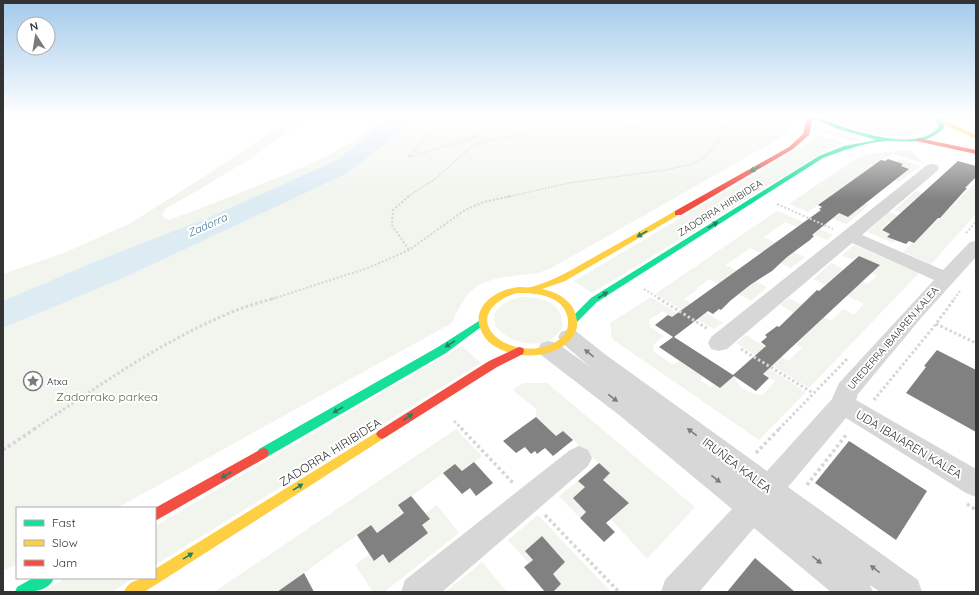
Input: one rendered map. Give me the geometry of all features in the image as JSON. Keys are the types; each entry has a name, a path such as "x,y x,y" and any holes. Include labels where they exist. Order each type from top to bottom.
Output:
{"street":[{"name":"ZADORRA HIRIBIDEA","path":"531,290 562,279 795,145"},
{"name":"ZADORRA HIRIBIDEA","path":"564,335 594,300 821,157 852,145"},
{"path":"938,145 976,152"},
{"path":"719,343 932,168"},
{"path":"850,236 954,282"},
{"name":"UREDERRA IBAIAREN KALEA","path":"677,592 761,498 851,410 847,390 954,282 976,246"},
{"path":"531,290 546,293 560,299 570,309 564,335 534,352 519,351 501,345 488,334 482,322 485,308 496,297 512,291 531,290"},
{"path":"156,515 442,350 482,322"},
{"name":"IRUÑEA KALEA","path":"564,335 580,372 761,498 906,592"},
{"name":"ZADORRA HIRIBIDEA","path":"156,576 493,364 519,351"},
{"name":"UDA IBAIAREN KALEA","path":"851,410 976,484"},
{"path":"416,592 579,458"},
{"name":"IRUÑEA KALEA","path":"761,498 856,592"},
{"path":"22,592 45,579"},
{"name":"ZADORRA HIRIBIDEA","path":"131,592 151,579"}],"path":[{"path":"420,145 408,157 450,145"},
{"path":"409,250 392,225 393,210 407,198 435,179 475,145"},
{"path":"3,450 108,380 182,336 237,310 368,268 409,250 465,210 484,202 569,183 665,170 692,164 705,157 715,145"},
{"path":"777,204 850,236"},
{"path":"807,485 851,410 936,324 954,282"},
{"path":"936,324 976,343"}],"green space":[{"path":"252,145 270,145 247,161 166,208 162,216 169,220 302,167 332,154 348,145 356,145 337,160 212,216 94,262 3,301 3,274 64,253 131,223"},
{"name":"Zadorrako parkea","path":"384,145 768,145 548,270 534,274 494,279 478,286 465,298 452,323 119,507 16,507 16,564 3,571 3,328 119,280 346,174"},
{"path":"805,145 839,145 832,147 592,293 574,281"},
{"path":"895,151 911,151 925,164 893,154 881,160 808,212 789,204 855,159 867,155"},
{"path":"900,159 920,166 899,182 879,174 893,172 902,175 909,169 901,166 903,164 896,162"},
{"path":"976,182 976,214 931,264 903,252 940,218"},
{"path":"916,191 940,200 925,203 915,199 907,206 917,210 918,219 894,210"},
{"path":"849,197 869,205 846,224 824,215 835,216 839,213 848,217"},
{"path":"777,211 833,235 827,240 785,222 764,237 805,257 791,268 750,248 726,265 767,287 751,301 709,279 684,299 723,323 714,329 655,294"},
{"path":"889,212 914,222 899,225 889,222 880,230 890,234 887,237 896,240 893,243 867,232"},
{"path":"854,245 919,273 809,388 736,343 746,335 788,361 802,348 796,344 816,325 780,305 789,298 831,321 843,309 854,315 864,304 813,279 831,263 843,269 841,272 868,284 877,276 871,273 880,265 859,256 855,259 851,259 842,255"},
{"path":"520,297 544,300 559,310 562,326 560,331 554,337 547,341 530,344 513,339 505,335 497,328 494,317 498,309 510,300"},
{"path":"651,297 693,323 688,327 663,311 649,320 650,327 664,336 654,344 653,351 673,365 679,361 703,377 700,380 711,387 714,384 720,388 734,376 736,381 745,390 763,395 775,381 746,363 752,358 806,392 759,440 612,339 610,323"},
{"path":"462,346 481,363 156,564 156,525"},
{"path":"523,383 547,383 695,507 647,559 611,519 629,503 603,480 610,473 563,431 556,436 536,417 536,409 513,390"},
{"path":"456,429 482,456 462,471 455,465 399,505 404,513 377,533 371,525 287,585 291,592 214,592"},
{"path":"578,481 585,487 573,498 586,512 580,518 559,496"},
{"path":"437,505 459,533 384,592 373,592 355,565 370,554 374,561 383,554 389,563 422,525 425,514"},
{"path":"538,515 611,592 553,592 561,584 553,574 565,562 542,536 525,551 533,560 529,563 508,540"},
{"path":"482,562 507,592 445,592"},
{"path":"64,579 132,579 112,592 42,592"}],"water":[{"name":"Zadorra","path":"356,145 384,145 346,174 119,280 3,328 3,301 94,262 212,216 337,160"}],"building":[{"path":"888,159 903,164 901,166 909,169 848,217 839,213 812,235 814,236 810,240 787,257 772,271 750,285 721,310 719,309 713,314 708,311 674,337 733,375 766,346 761,342 767,337 765,335 777,326 779,327 817,290 819,291 859,256 880,265 763,374 769,378 756,391 734,376 720,388 659,347 673,337 655,325 668,315 672,317 821,210 819,209 822,207 818,205 881,160 885,161"},
{"path":"958,161 976,166 976,177 940,218 938,218 914,243 909,241 906,244 887,237 890,234 882,230"},
{"path":"937,350 976,370 976,432 906,393"},
{"path":"536,417 556,436 563,431 573,440 553,456 545,448 537,454 535,451 531,454 525,447 516,453 503,441"},
{"path":"849,441 927,491 896,540 815,483"},
{"path":"474,462 493,483 476,496 470,488 462,494 443,473 455,464 462,471"},
{"path":"599,463 610,473 603,480 629,503 606,523 615,532 604,542 580,518 586,512 573,498 585,487 578,481"},
{"path":"411,496 430,519 422,525 428,533 389,563 383,554 374,561 357,535 371,525 377,533 404,513 398,505"},
{"path":"542,536 565,562 553,574 561,584 553,592 545,592 524,567 533,560 525,551"},
{"path":"755,558 795,592 727,592"},
{"path":"304,573 314,592 277,592"}],"traffic: fast":[{"path":"574,320 594,300 821,157 846,147 858,145"},
{"path":"263,453 442,350 482,322"},
{"path":"22,592 45,579"}],"traffic: slow":[{"path":"531,290 562,279 678,213"},
{"path":"517,290 545,293 556,297 565,303 571,312 573,325 567,338 548,349 533,352 507,348 491,338 483,325 485,311 489,304 495,299 517,290"},
{"path":"156,576 382,434"},
{"path":"131,592 151,579"}],"traffic: jam":[{"path":"678,213 795,145"},
{"path":"941,145 976,152"},
{"path":"382,434 493,364 519,351"},
{"path":"156,514 263,453"}],"place":[{"name":"Atxa","path":"33,381"}]}
